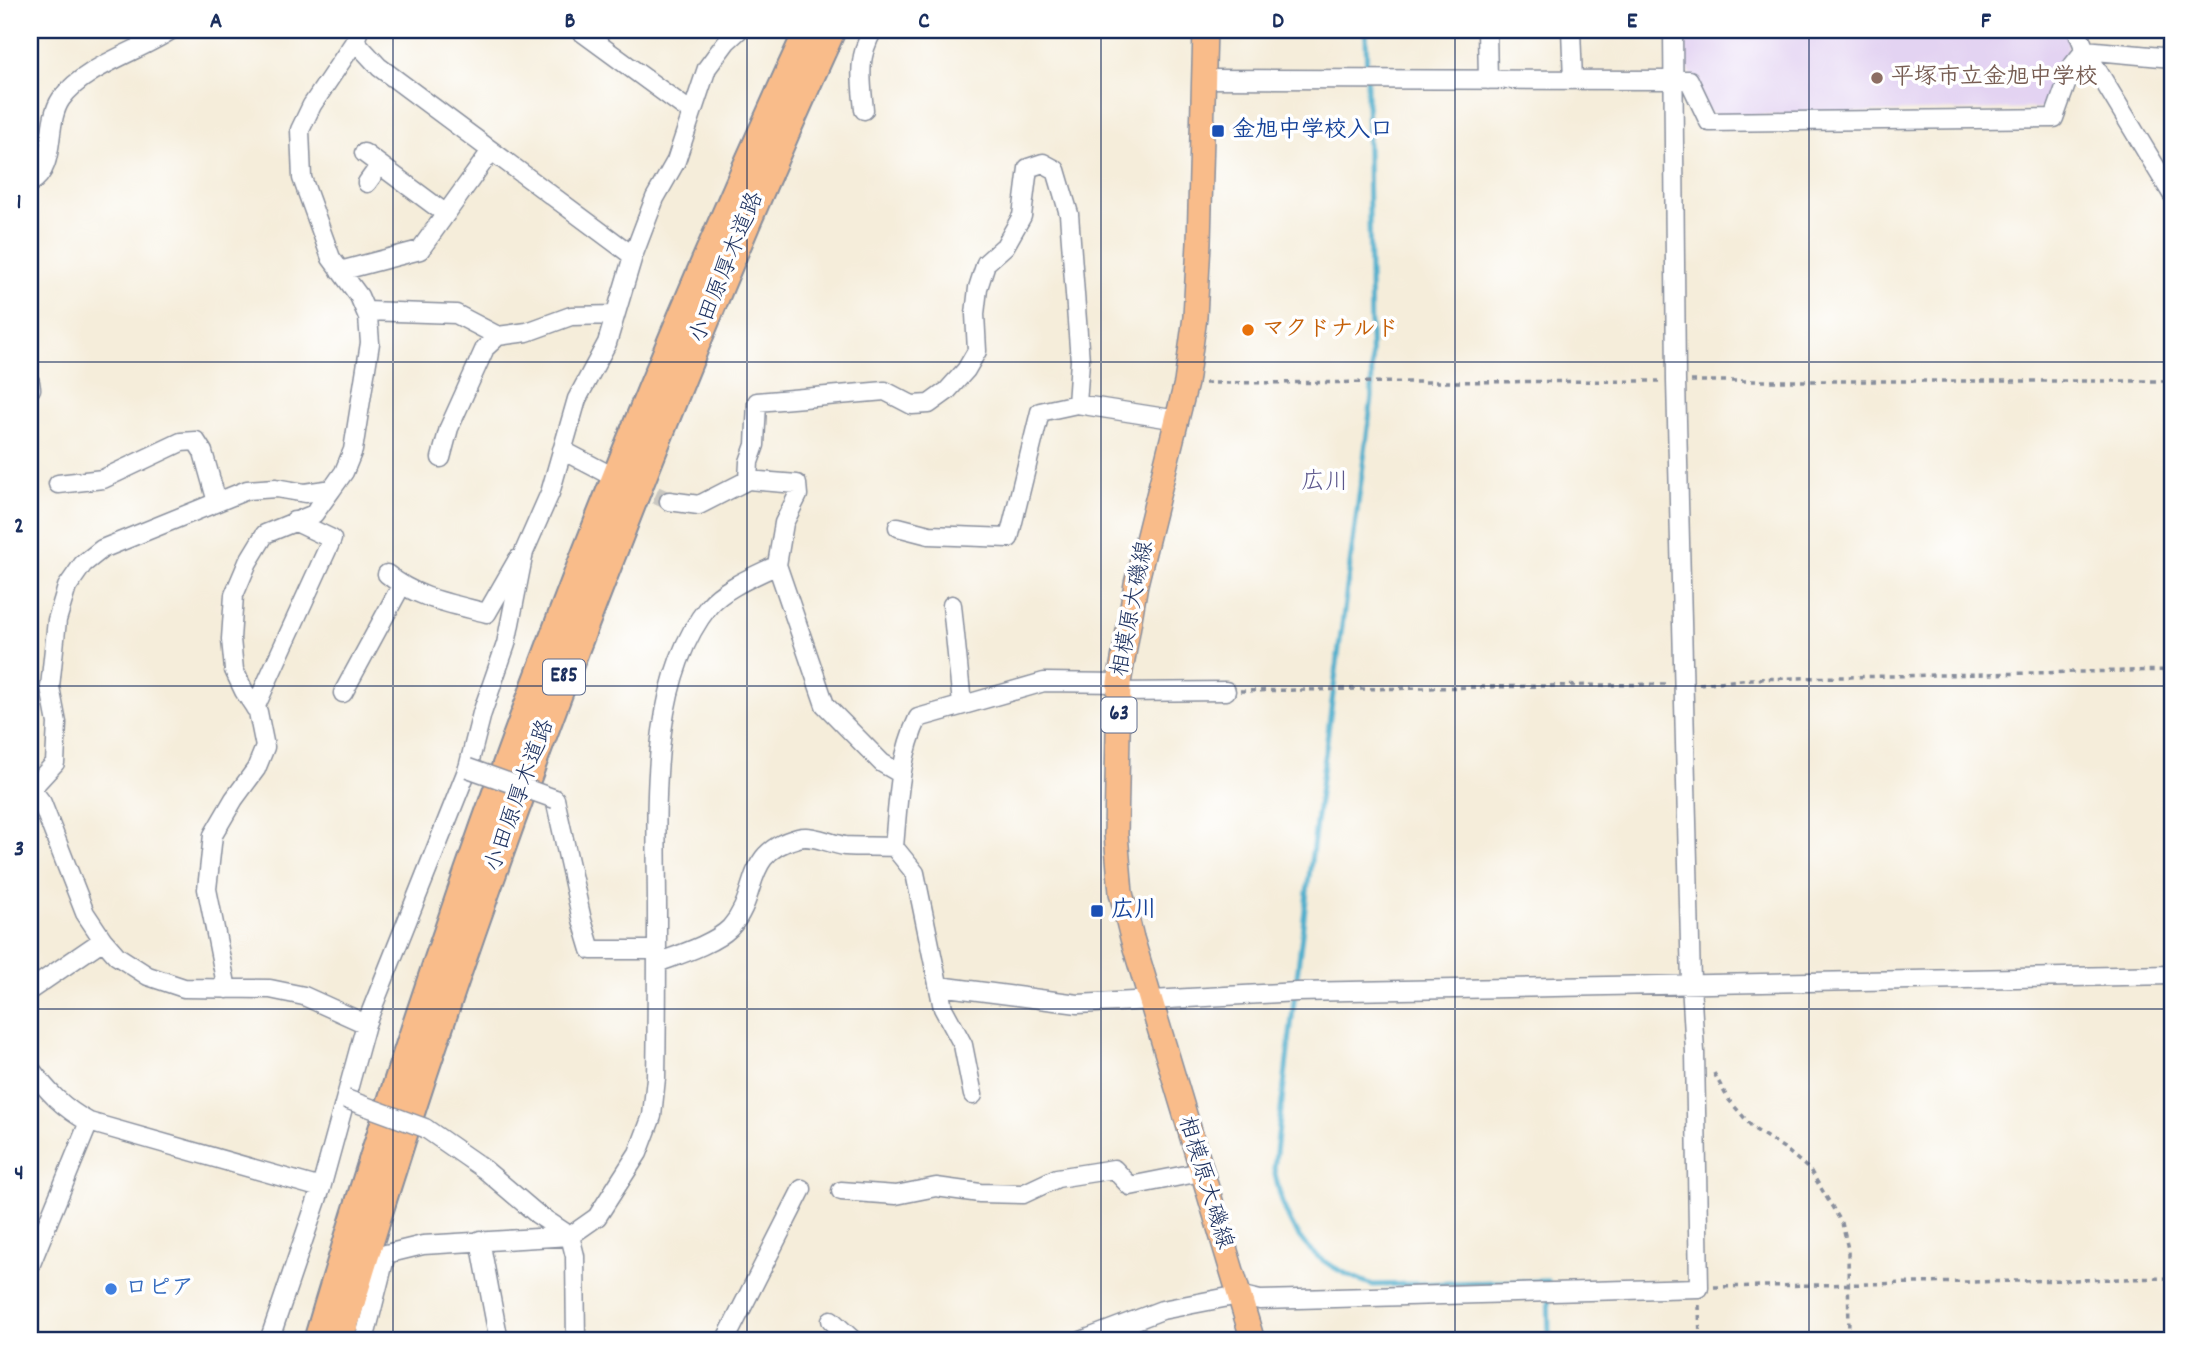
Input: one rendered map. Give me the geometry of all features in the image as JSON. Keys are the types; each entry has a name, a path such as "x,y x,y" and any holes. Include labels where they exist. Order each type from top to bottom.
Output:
{"highway":[{"name":"小田原厚木道路","path":"317,1341 417,1021 509,757 630,443 747,163 808,30"},
{"name":"小田原厚木道路","path":"340,1341 438,1028 531,764 651,456 772,160 832,30"}],"main road":[{"name":"相模原大磯線","path":"1205,30 1195,317 1186,383 1136,584 1119,687 1116,834 1121,893 1149,999 1253,1341"}],"street":[{"path":"137,30 151,43"},
{"path":"30,183 46,164 49,135 60,100 83,77 171,30"},
{"path":"579,30 691,112"},
{"path":"269,1341 321,1188 366,1024 468,768 482,713 506,644 524,552 550,493 578,399 607,343 655,198 676,161 707,68 739,30"},
{"path":"864,110 860,71 864,47 873,30"},
{"path":"1487,30 1488,80"},
{"path":"1572,30 1573,80"},
{"path":"1081,1341 1162,1310 1239,1295 1261,1300 1699,1288 1676,381 1673,30"},
{"path":"2077,30 2085,50 2172,194"},
{"path":"227,989 207,889 213,835 256,769 265,747 258,712 234,670 231,639 234,595 248,562 265,534 314,514 344,472 353,450 370,342 369,317 359,296 331,258 302,178 300,130 312,105 357,36 379,67 634,256"},
{"path":"1203,79 1689,80 1709,122 2054,118 2073,65 2085,50"},
{"path":"2085,50 2172,58"},
{"path":"341,271 420,250 491,151"},
{"path":"364,153 446,214"},
{"path":"748,480 749,462 755,445 757,402 885,391 912,405 929,404 947,391 966,370 977,351 975,314 978,288 986,262 1004,246 1022,216 1028,168 1042,163 1056,170 1069,214 1080,361 1077,404"},
{"path":"367,183 380,165"},
{"path":"366,311 456,314 498,336"},
{"path":"441,458 449,428 485,348 498,336 527,332 571,316 615,315"},
{"path":"898,527 929,535 1009,538 1040,412 1077,404 1178,420"},
{"path":"58,484 103,479 181,442 196,441 203,452 217,502"},
{"path":"562,450 606,473"},
{"path":"669,501 699,505 748,480 797,484 797,495 784,523 777,565 825,705 882,762 901,774"},
{"path":"332,489 305,493 276,488 247,490 102,549 83,564 67,587 57,620 50,687 57,723 55,763 31,787 42,803 85,913 117,956 148,976 184,988 270,989 304,996 366,1024"},
{"path":"256,708 332,539 294,521"},
{"path":"387,574 401,586 439,601 487,613 512,567 524,552"},
{"path":"364,1341 387,1254 423,1245 570,1236 597,1217 638,1153 652,1116 656,1078 657,810 662,721 690,635 711,604 744,581 777,565"},
{"path":"343,693 401,586"},
{"path":"952,605 962,704"},
{"path":"973,1096 963,1045 943,1008 915,873 894,847 907,741 918,718 1044,682 1226,691"},
{"path":"468,768 555,799 591,950 657,956 696,948 728,930 740,914 757,865 767,852 800,837 844,845 894,847"},
{"path":"30,990 103,940"},
{"path":"939,986 1078,1004 1297,992 2172,975"},
{"path":"30,1068 49,1094 89,1122 321,1188"},
{"path":"346,1099 425,1128 484,1169 537,1214 570,1236 575,1256 576,1341"},
{"path":"30,1266 89,1122"},
{"path":"841,1191 896,1195 936,1187 980,1193 1023,1194 1057,1178 1114,1169 1130,1186 1201,1172"},
{"path":"725,1341 802,1189"},
{"path":"481,1240 499,1341"},
{"path":"831,1320 848,1339"}],"path":[{"path":"1695,1052 1710,1065 1728,1099 1754,1129 1784,1148 1810,1170 1842,1223 1848,1249 1849,1341"},
{"path":"1700,1341 1699,1288 2172,1278"}],"shaded area":[{"name":"平塚市立金旭中学校","path":"1685,30 2069,30 2067,63 2055,103 2046,108 1717,116 1706,109 1686,64"}],"waterway":[{"path":"1366,30 1372,397 1307,892 1274,1169 1279,1192 1294,1229 1304,1244 1332,1267 1373,1285 1548,1281 1549,1341"}],"tunnel":[{"path":"631,484 669,501"}],"place":[{"name":"平塚市立金旭中学校","path":"1877,78"},
{"name":"金旭中学校入口","path":"1218,131"},
{"name":"マクドナルド","path":"1248,330"},
{"name":"広川","path":"1097,911"},
{"name":"ロピア","path":"111,1289"}],"district":[{"name":"広川","path":"1325,483"}]}
